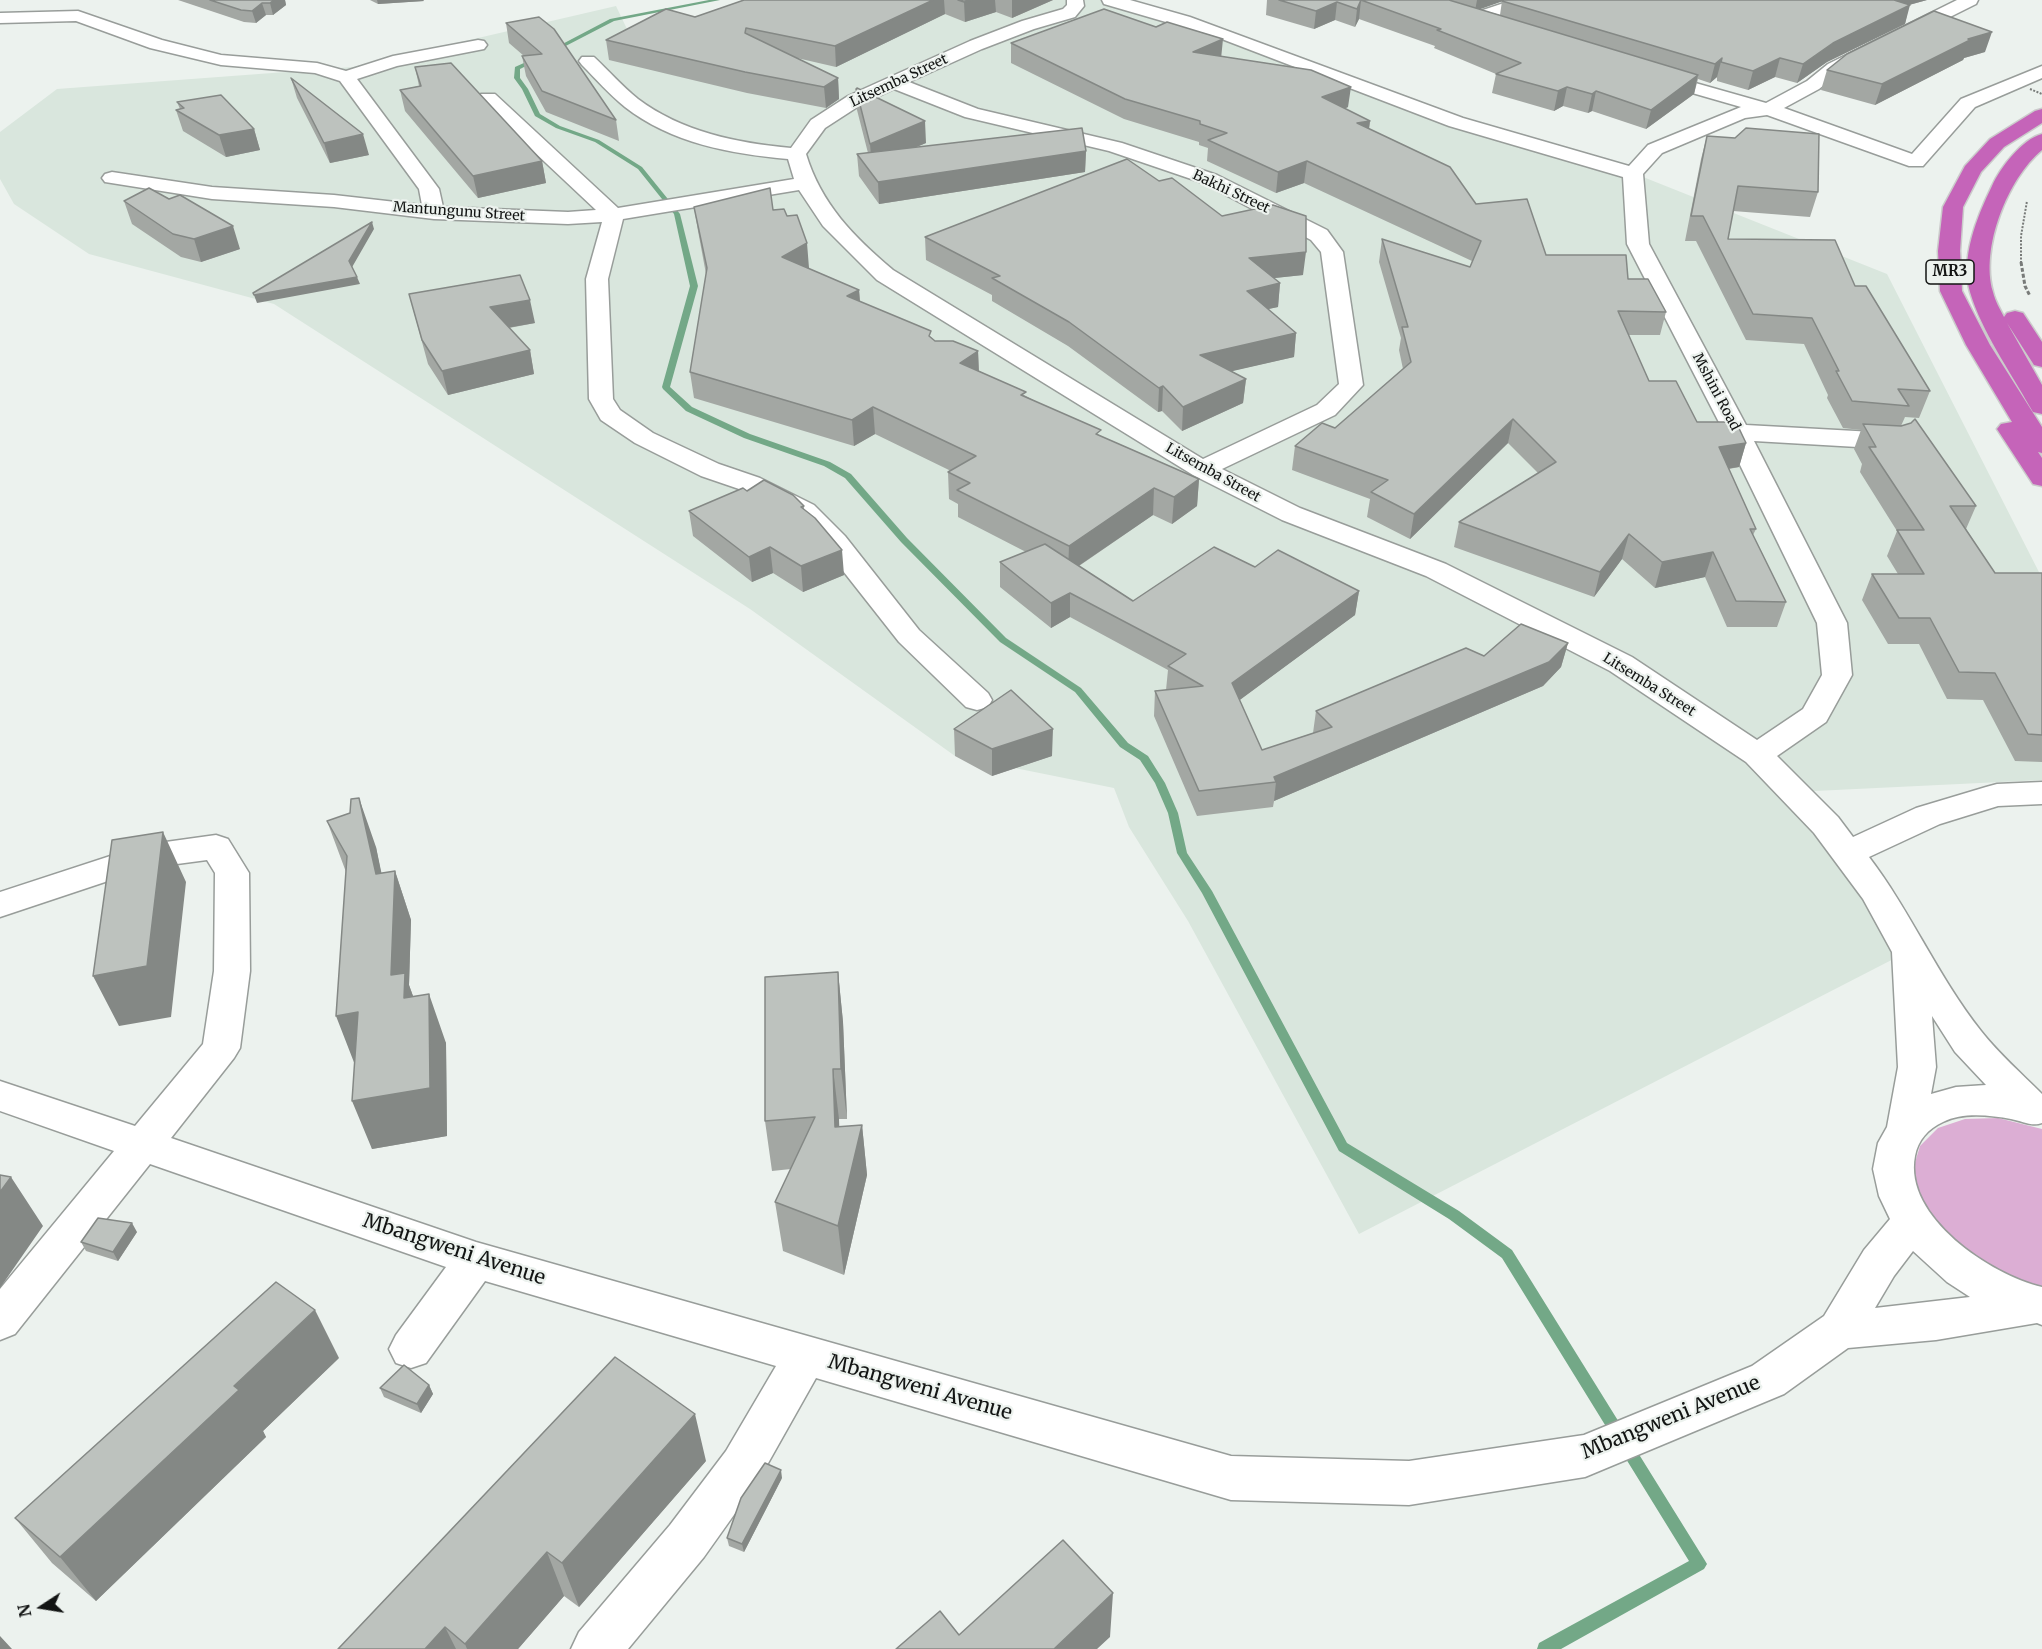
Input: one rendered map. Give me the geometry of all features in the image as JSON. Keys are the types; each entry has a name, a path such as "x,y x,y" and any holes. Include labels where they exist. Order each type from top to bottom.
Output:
{"highway":[{"name":"MR3","path":"2042,115 1997,143 1972,170 1953,207 1949,251 1951,291 1978,345 2020,416 2042,445"},
{"name":"MR3","path":"2042,140 2031,149 2007,177 1990,212 1979,257 1981,291 1996,325 2042,407"},
{"path":"1979,257 2042,360"},
{"path":"1951,291 1956,335 1995,407 2042,478"}],"street":[{"name":"Litsemba Street","path":"1075,0 1076,6 1069,13 1028,25 976,45 855,100 818,123 796,154 806,183 842,237 885,275 985,336 1030,375 1202,469 1291,514 1436,570 1621,664 1757,755 1826,825 1877,892 1909,951 1968,1042 2037,1111"},
{"path":"1110,0 1143,7 1184,21 1401,103 1537,148 1633,173 1655,149 1741,113 1768,109 1813,85 1834,68 1970,0"},
{"path":"1507,30 1471,17 1529,0"},
{"path":"0,33 58,15"},
{"path":"0,27 37,16"},
{"path":"0,18 78,16 156,44 221,60 317,68 346,77 393,61 478,45"},
{"path":"588,61 641,110 700,137 731,146 796,154"},
{"path":"1637,71 1768,109 1916,162 1968,103 2042,70"},
{"path":"346,77 429,189 434,213"},
{"name":"Bakhi Street","path":"894,83 972,113 1115,147 1210,179 1319,236 1332,252 1351,386 1326,410 1202,469"},
{"path":"488,99 614,215 597,279 601,399 610,415 644,438 672,453 751,484 805,511 835,542 909,636 977,700"},
{"name":"Mshini Road","path":"1633,173 1638,244 1737,432 1832,623 1837,675 1815,715 1757,755"},
{"name":"Mantungunu Street","path":"111,178 212,193 334,201 434,213 568,218 614,215 669,204 806,183"},
{"path":"960,351 985,336"},
{"path":"1737,432 1892,441"},
{"path":"1848,853 1928,816 1997,795 2042,793"},
{"path":"0,905 144,856 216,847 232,873 232,971 221,1048 0,1321"},
{"name":"Litsemba Street","path":"1909,951 1917,1067 1905,1128 1893,1154 1895,1187 1912,1222 1944,1257 1987,1286 2039,1306"},
{"name":"Mbangweni Avenue","path":"0,1096 476,1260 1232,1478 1409,1483 1585,1456 1768,1380 1839,1330 1879,1263 1912,1222"},
{"path":"1905,1128 1927,1110 1957,1101 1993,1101 2037,1111"},
{"path":"411,1349 476,1260"},
{"name":"Mbangweni Avenue","path":"1839,1330 2039,1306"},
{"path":"596,1649 687,1541 742,1466 806,1355"}],"path":[{"path":"2030,89 2042,94"},
{"path":"2028,199 2020,233 2024,287 2030,296"}],"shaded area":[{"path":"767,0 1110,0 1143,7 1401,103 1633,173 1887,274 2042,578 2042,780 1794,792 1909,951 1359,1234 1188,921 1129,827 1114,788 955,756 750,609 274,304 89,254 14,204 0,179 0,132 57,89 353,67 616,6 637,50"},
{"path":"1998,1118 2042,1129 2042,1293 1962,1255 1918,1197 1913,1169 1920,1146 1938,1128 1965,1119"}],"building":[{"path":"210,0 274,0 270,3 262,3 252,11 241,10"},
{"path":"744,0 933,0 835,46 746,28 745,33 838,78 824,87 745,72 606,40 666,9 695,17"},
{"path":"1279,0 1361,0 1357,9 1337,2 1316,11"},
{"path":"1361,0 1449,0 1698,75 1651,110 1596,91 1592,94 1567,87 1558,91 1496,74 1521,63 1437,30 1441,29"},
{"path":"1894,0 1910,5 1833,43 1803,64 1780,58 1753,71 1721,62 1722,58 1715,64 1502,1"},
{"path":"1104,9 1156,27 1167,22 1223,39 1193,52 1311,70 1351,87 1322,97 1370,121 1357,123 1450,167 1476,204 1527,199 1546,255 1626,255 1628,279 1648,279 1666,312 1618,311 1649,381 1676,381 1697,422 1736,422 1746,443 1719,447 1756,529 1750,529 1786,602 1736,601 1713,552 1662,562 1629,534 1600,572 1459,522 1556,462 1513,419 1414,514 1371,492 1388,480 1295,446 1322,423 1335,428 1411,362 1402,327 1408,327 1382,239 1470,267 1481,241 1307,161 1278,172 1208,140 1227,133 1200,124 1200,121 1125,99 1011,43"},
{"path":"1934,11 1992,32 1968,39 1970,40 1882,84 1827,70 1847,54"},
{"path":"539,17 554,29 616,120 542,91 522,56 542,54 506,23"},
{"path":"451,63 542,161 473,176 400,90 421,86 415,67"},
{"path":"291,78 363,134 324,143"},
{"path":"857,88 925,121 870,144"},
{"path":"221,95 254,129 219,135 176,110 184,108 177,102"},
{"path":"1082,128 1086,151 878,182 857,154"},
{"path":"1746,128 1819,134 1818,192 1738,186 1728,239 1835,240 1855,286 1866,286 1930,391 1898,389 1909,406 1852,401 1812,318 1753,314 1703,216 1691,216 1707,136 1735,138"},
{"path":"1127,159 1159,181 1172,178 1222,216 1273,205 1306,216 1306,252 1249,258 1280,283 1247,291 1296,333 1200,355 1246,379 1183,407 1163,386 1159,388 1069,322 992,278 1000,276 925,237"},
{"path":"149,188 169,199 180,195 233,226 194,239 173,234 124,201"},
{"path":"770,188 773,210 784,209 787,216 797,215 807,243 782,257 859,290 847,296 931,331 929,336 935,341 953,341 978,351 960,363 1026,392 1021,395 1101,430 1096,434 1199,479 1174,497 1154,488 1069,546 957,490 970,483 948,472 976,456 873,407 852,420 690,372 707,268 694,207"},
{"path":"372,222 349,261 357,277 254,295 253,293"},
{"path":"520,275 530,300 490,307 530,350 442,371 422,340 409,294"},
{"path":"1915,419 1976,506 1950,506 1995,573 2042,573 2042,735 2028,734 1995,673 1959,672 1930,618 1899,618 1872,574 1924,574 1897,530 1924,530 1869,447 1876,447 1863,424 1901,426"},
{"path":"764,480 793,495 804,506 801,507 815,518 842,550 801,566 770,547 749,557 689,511 743,488 747,491"},
{"path":"1045,544 1133,601 1214,547 1255,567 1278,550 1359,591 1232,683 1262,750 1332,727 1316,711 1466,648 1484,656 1521,624 1568,643 1549,662 1274,777 1276,782 1199,791 1155,691 1203,686 1168,666 1186,654 1070,593 1051,603 1000,562"},
{"path":"1011,690 1053,729 992,749 954,729"},
{"path":"359,798 376,874 395,871 391,975 405,973 404,998 429,994 430,1088 352,1101 358,1012 336,1016 347,856 327,821 350,813 351,799"},
{"path":"163,832 147,966 93,976 112,840"},
{"path":"838,972 841,1069 833,1069 835,1127 862,1125 838,1226 775,1202 815,1117 765,1121 765,977"},
{"path":"0,1175 11,1177 0,1192"},
{"path":"98,1218 132,1223 113,1252 81,1242"},
{"path":"276,1282 315,1310 234,1386 239,1390 60,1557 15,1518"},
{"path":"615,1357 695,1414 562,1563 547,1552 465,1644 445,1627 425,1649 338,1649"},
{"path":"404,1365 429,1385 417,1404 380,1388"},
{"path":"765,1463 781,1470 742,1544 727,1538 741,1498"},
{"path":"1063,1540 1113,1593 1054,1649 896,1649 940,1611 959,1635"}],"waterway":[{"path":"554,50 612,20 717,0"},
{"path":"537,59 517,68 517,78 525,89 537,115 558,127 597,141 640,168 677,214 694,286 666,387 689,409 747,436 827,464 848,476 904,540 1003,640 1078,690 1124,745 1144,758 1160,783 1173,813 1182,853 1207,891 1343,1147 1454,1215 1507,1254 1699,1564 1545,1649"}]}
